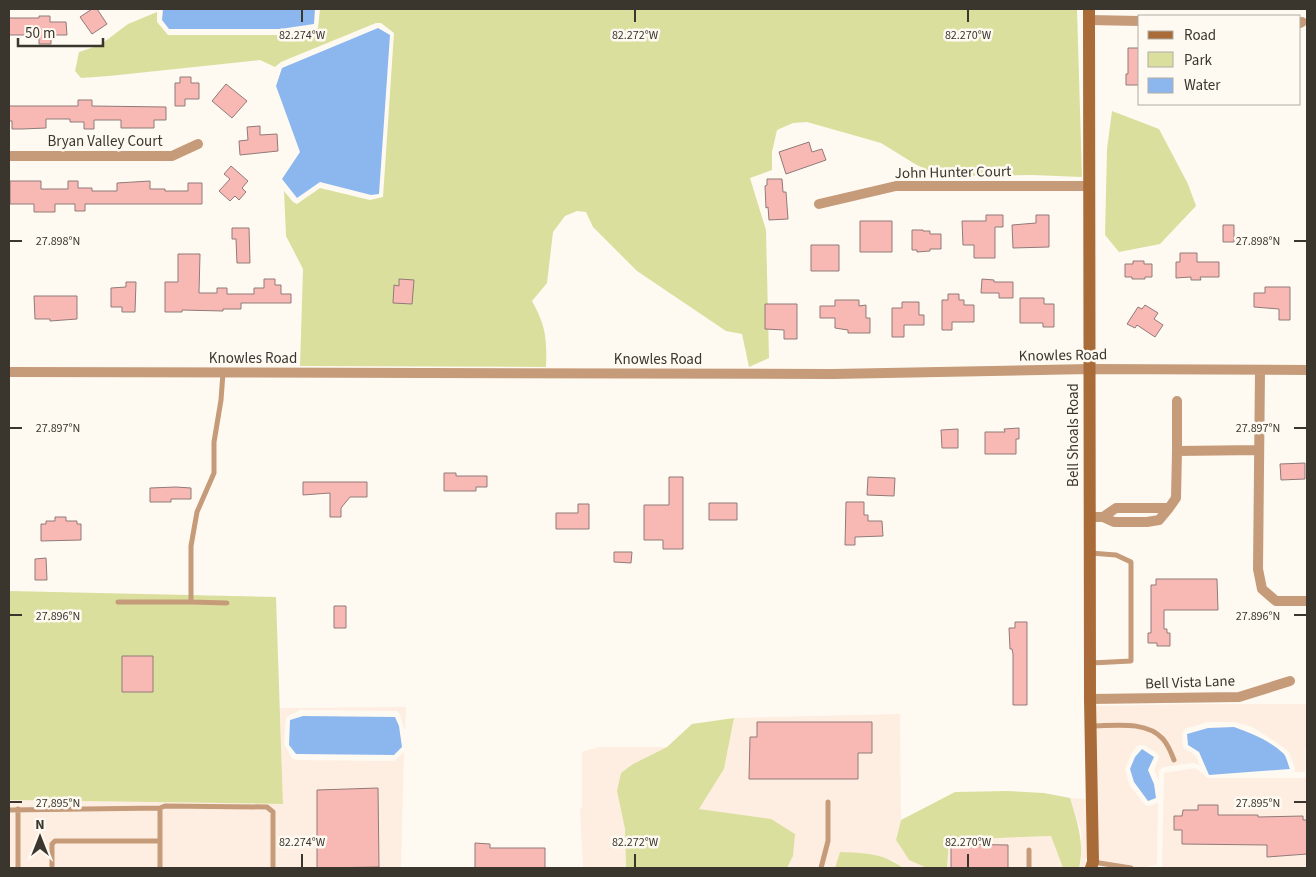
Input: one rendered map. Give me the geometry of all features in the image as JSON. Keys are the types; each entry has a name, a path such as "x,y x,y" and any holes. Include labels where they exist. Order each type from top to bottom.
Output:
{"main road":[{"name":"Bell Shoals Road","path":"1089,14 1089,553 1093,866"}],"street":[{"path":"1089,14 1138,21"},
{"name":"Bryan Valley Court","path":"9,156 172,156 198,144"},
{"name":"John Hunter Court","path":"818,204 896,186 1090,186"},
{"name":"Knowles Road","path":"9,372 833,374 1089,369 1307,370"},
{"path":"1260,370 1258,569 1262,589 1276,601 1307,601"},
{"path":"1089,516 1103,516 1114,522 1142,522 1158,520 1169,508 1176,498 1177,401"},
{"path":"1176,451 1259,450"},
{"path":"1103,516 1116,508 1169,508"},
{"path":"1142,508 1142,522"},
{"name":"Bell Vista Lane","path":"1090,700 1239,697 1290,680"}],"lane":[{"path":"191,602 191,546 197,512 214,473 214,442 222,372"},
{"path":"1089,553 1116,555 1131,562 1131,662 1090,664"},
{"path":"118,602 226,603"},
{"path":"1090,726 1144,727 1158,734 1164,740 1174,760"},
{"path":"821,868 828,841 828,802"},
{"path":"10,809 160,808 165,806 267,807 273,812 273,868"},
{"path":"160,808 160,868"},
{"path":"18,809 18,868"},
{"path":"52,868 52,844 55,841 160,841"},
{"path":"1029,850 1029,868"},
{"path":"1093,866 1131,868"}],"shaded area":[{"path":"1307,704 1305,772 1294,772 1295,768 1289,752 1273,740 1252,727 1235,722 1208,722 1185,729 1182,733 1183,747 1196,756 1200,766 1194,763 1163,767 1159,771 1159,781 1154,770 1159,757 1158,754 1144,745 1138,745 1131,754 1125,770 1130,786 1145,805 1158,803 1157,865 1146,868 1102,868 1098,857 1095,706"},
{"path":"406,707 405,731 400,714 397,711 301,710 286,717 284,744 292,758 296,760 394,761 404,752 401,868 9,868 9,800 283,804 280,708"},
{"path":"900,714 901,820 896,840 909,860 927,868 903,868 893,860 840,852 835,868 787,868 793,856 699,809 724,769 734,718"},
{"path":"599,747 667,747 633,764 617,791 625,829 626,868 583,868 580,811 582,806 582,752"},
{"path":"1195,768 1208,778 1307,778 1307,868 1162,868 1164,773"},
{"path":"1070,798 1086,799 1087,858 1085,859 1085,868 1079,868 1081,861 1081,831"},
{"path":"1051,836 1063,868 947,868 948,840"}],"green space":[{"path":"320,9 1077,9 1082,177 1032,175 939,176 881,143 807,122 793,123 777,130 772,152 772,170 750,178 766,230 769,358 749,367 742,334 726,331 637,271 593,227 586,212 577,211 565,216 553,232 547,283 532,301 545,333 546,367 300,366 303,269 286,236 284,191 297,204 320,188 370,200 383,197 394,33 381,23 376,23 281,62 275,67 260,60 81,78 75,71 79,52 100,45 128,24 157,12 157,22 168,35 280,35 318,28"},
{"path":"1112,111 1159,129 1188,184 1196,206 1160,244 1119,252 1105,235 1107,149"},
{"path":"9,591 276,597 283,804 9,800"},
{"path":"734,718 724,769 699,809 771,819 795,834 793,856 787,868 626,868 625,829 617,791 621,773 633,764 667,747 692,724"},
{"path":"1007,791 1044,793 1070,798 1081,841 1079,868 1063,868 1051,836 949,840 947,868 927,868 909,860 896,840 901,820 955,792"},
{"path":"840,852 881,857 903,868 835,868"}],"water":[{"path":"163,9 315,9 314,24 280,29 169,29 162,20"},
{"path":"378,28 390,35 379,194 371,195 320,182 297,198 282,179 300,152 276,86 282,68"},
{"path":"303,716 395,717 399,726 402,747 394,755 296,754 289,745 290,720"},
{"path":"1234,727 1260,738 1279,749 1284,754 1290,769 1209,775 1199,752 1188,745 1187,734 1208,728"},
{"path":"1142,749 1154,757 1148,770 1154,784 1156,798 1148,801 1134,782 1130,769 1135,757"}],"building":[{"path":"92,9 97,9 107,24 92,34 80,17"},
{"path":"39,16 50,16 50,22 66,22 67,35 51,35 51,44 39,44 39,35 9,35 9,18 39,18"},
{"path":"1128,48 1138,48 1138,85 1126,85 1126,74 1128,74"},
{"path":"180,77 191,77 191,83 199,83 199,99 185,99 185,106 175,106 175,83 180,83"},
{"path":"226,84 247,101 232,118 212,101"},
{"path":"78,100 92,100 92,106 166,107 166,120 154,120 154,128 121,128 121,120 94,120 94,129 84,129 84,122 70,122 70,119 46,119 46,128 22,129 12,129 12,121 9,121 9,106 78,106"},
{"path":"260,126 260,135 277,134 278,151 240,155 239,141 248,140 247,127"},
{"path":"809,142 812,152 822,149 826,160 786,174 779,152"},
{"path":"231,166 248,181 242,188 246,192 239,200 235,196 230,201 219,191 230,179 224,174"},
{"path":"767,179 782,179 783,192 786,192 788,219 769,220 768,207 766,208 765,186 767,185"},
{"path":"10,181 41,181 41,189 68,189 68,181 78,181 78,188 92,188 92,191 117,191 117,183 150,181 150,189 188,191 188,183 202,183 202,204 85,204 85,211 75,211 75,204 55,204 55,212 34,212 34,204 10,204"},
{"path":"986,215 1003,215 1003,227 995,227 995,258 974,258 974,245 963,245 962,221 986,221"},
{"path":"1036,215 1049,215 1049,247 1013,248 1012,225 1036,223"},
{"path":"860,221 892,221 892,252 860,252"},
{"path":"1223,225 1234,225 1234,242 1223,242"},
{"path":"232,228 249,228 250,263 237,263 236,239 232,239"},
{"path":"912,230 930,231 930,234 941,234 941,249 917,252 917,250 912,250"},
{"path":"811,245 839,245 839,271 811,271"},
{"path":"1180,253 1197,253 1197,262 1219,262 1219,277 1200,277 1201,280 1191,280 1191,277 1176,278 1176,262 1180,262"},
{"path":"178,254 200,254 199,293 217,293 217,288 227,288 227,294 254,294 254,288 264,288 264,279 275,279 275,285 281,285 281,294 291,294 291,303 241,303 241,309 165,312 165,282 178,282"},
{"path":"1133,261 1144,261 1144,264 1152,264 1152,277 1132,279 1132,277 1125,277 1125,264 1133,264"},
{"path":"399,279 414,280 412,304 393,303 394,285 399,286"},
{"path":"982,279 994,280 994,282 1013,282 1013,298 999,298 999,293 981,293"},
{"path":"126,282 136,282 135,312 122,312 122,307 111,307 111,288 126,287"},
{"path":"1265,287 1290,287 1290,320 1279,320 1279,309 1254,307 1254,293 1265,293"},
{"path":"948,294 959,294 959,300 964,300 964,305 974,305 974,322 952,322 952,330 942,330 942,300 948,300"},
{"path":"34,296 77,296 77,319 50,321 50,319 35,319"},
{"path":"1020,298 1044,298 1044,304 1054,304 1054,327 1043,327 1043,323 1020,323"},
{"path":"835,300 859,300 859,306 866,305 866,318 870,318 870,333 848,333 848,330 835,328 835,318 820,318 820,306 835,306"},
{"path":"902,302 919,302 919,315 924,315 924,325 904,325 904,337 892,337 892,308 902,308"},
{"path":"765,304 797,304 797,339 784,339 784,330 765,329"},
{"path":"1145,305 1158,313 1154,319 1163,325 1155,337 1137,325 1135,328 1127,324 1138,307 1142,309"},
{"path":"1019,428 1019,439 1016,439 1016,454 985,454 985,432 1005,432 1004,429"},
{"path":"958,429 958,448 942,448 941,430"},
{"path":"1305,463 1305,479 1281,480 1280,464"},
{"path":"444,473 456,473 456,476 487,476 487,487 476,487 476,491 444,491"},
{"path":"669,477 683,477 683,549 663,549 663,540 644,540 644,505 669,505"},
{"path":"868,477 895,478 894,496 867,495"},
{"path":"303,482 367,482 367,497 350,497 341,508 341,517 330,517 330,493 303,495"},
{"path":"150,488 191,488 191,499 171,499 171,502 150,502"},
{"path":"846,502 864,502 864,515 868,515 868,521 882,521 883,536 855,537 855,545 845,545"},
{"path":"709,503 737,503 737,520 709,520"},
{"path":"578,504 589,504 589,529 556,529 556,513 578,513"},
{"path":"55,517 66,517 66,521 77,521 77,524 81,524 81,540 41,541 41,524 46,524 46,521 55,521"},
{"path":"614,552 632,552 631,563 614,562"},
{"path":"46,558 47,580 35,580 35,559"},
{"path":"1156,579 1217,579 1218,610 1164,610 1164,629 1167,629 1167,633 1170,633 1170,646 1157,646 1157,643 1148,643 1148,633 1151,633 1151,585 1156,585"},
{"path":"334,606 346,606 346,628 334,628"},
{"path":"1015,622 1027,622 1027,705 1013,705 1013,654 1012,649 1010,649 1009,628 1015,628"},
{"path":"122,656 153,656 153,692 122,692"},
{"path":"757,722 872,722 872,753 858,753 858,779 749,779 750,737 757,737"},
{"path":"378,788 379,867 317,868 317,790"},
{"path":"1198,805 1218,805 1218,815 1258,815 1258,817 1303,816 1303,820 1307,820 1307,854 1267,857 1267,845 1182,844 1182,830 1174,830 1174,816 1182,816 1183,810 1198,810"},
{"path":"475,843 490,844 490,848 545,848 545,868 475,868"},
{"path":"951,844 1008,845 1008,868 951,868"}]}
